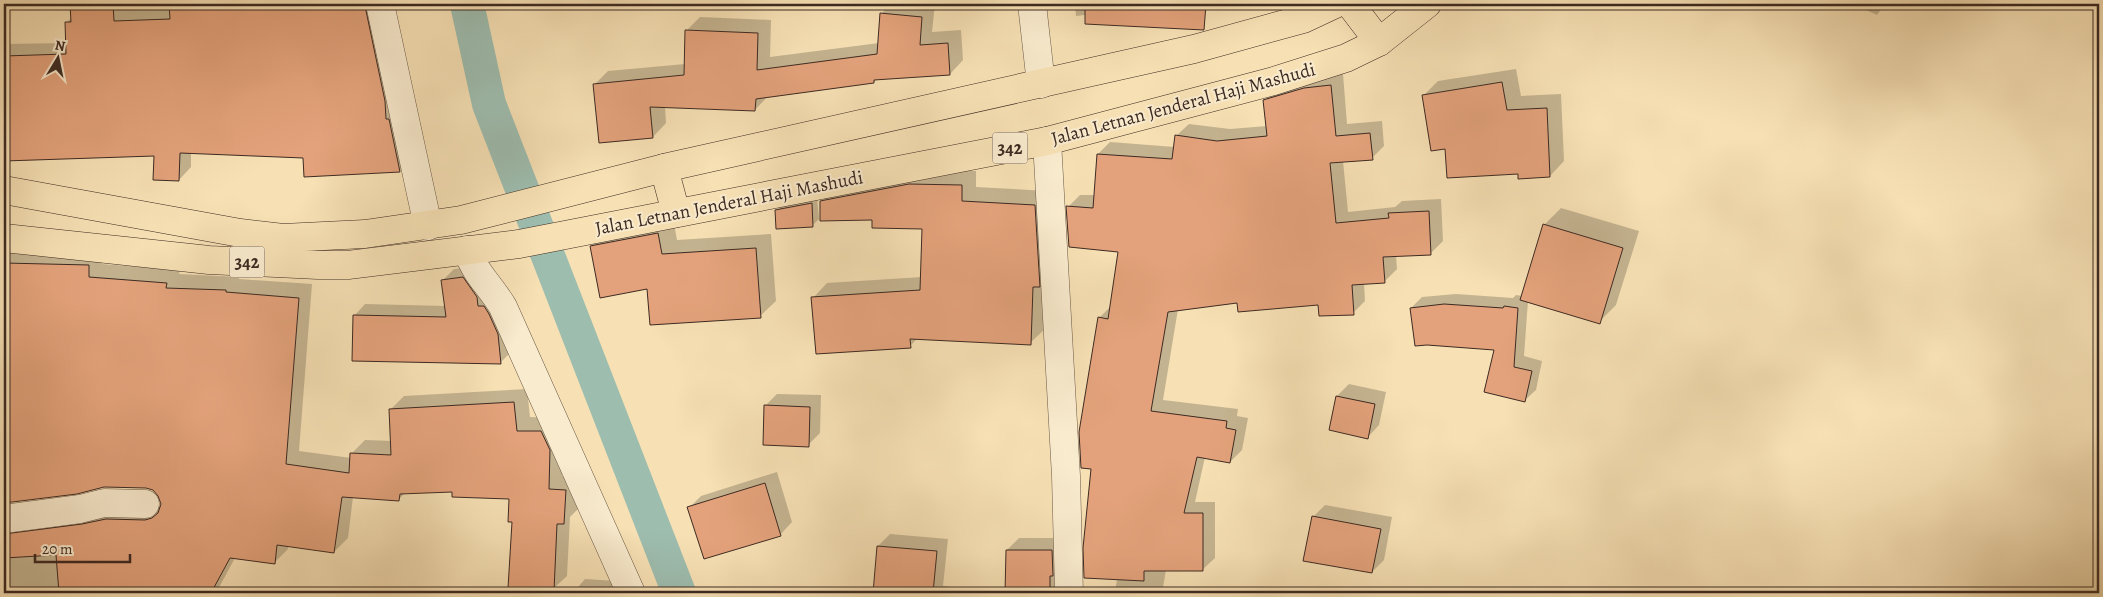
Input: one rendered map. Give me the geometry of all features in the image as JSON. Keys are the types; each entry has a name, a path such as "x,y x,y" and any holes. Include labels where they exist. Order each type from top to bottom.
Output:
{"main road":[{"name":"342","path":"4,190 230,231 283,238 356,234 428,226 461,220 664,168 1194,49 1303,19 1335,4"},
{"path":"1350,4 1379,42"},
{"name":"Jalan Letnan Jenderal Haji Mashudi","path":"4,238 209,260 284,264 348,265 478,249 572,233 1047,141 1274,81 1346,58 1379,42 1427,4"},
{"path":"664,168 676,213"}],"street":[{"path":"380,4 428,226"},
{"path":"1032,4 1041,84"},
{"path":"1047,141 1066,476 1069,593"},
{"path":"478,249 479,276 492,289 503,307 631,593"},
{"path":"4,519 80,509 104,503 145,504"}],"building":[{"path":"70,4 113,4 114,21 170,19 169,4 350,4 350,6 365,6 385,101 386,119 389,119 400,172 304,177 303,158 180,153 179,181 153,180 154,156 4,161 4,56 66,54 65,22 71,22"},
{"path":"1085,4 1206,4 1204,30 1085,24"},
{"path":"880,13 922,17 920,45 948,43 950,75 874,80 874,83 756,99 755,111 650,107 653,138 599,143 593,84 684,75 685,30 758,33 757,70 877,54"},
{"path":"1502,82 1507,110 1547,108 1550,177 1518,179 1518,174 1447,178 1445,149 1431,151 1422,95"},
{"path":"1331,85 1336,136 1370,133 1373,160 1330,163 1336,223 1389,218 1388,213 1429,211 1431,255 1383,257 1385,283 1352,285 1354,315 1319,316 1318,305 1238,312 1237,303 1168,312 1151,411 1227,421 1226,428 1236,430 1230,463 1197,457 1184,513 1203,513 1203,571 1144,571 1144,581 1084,578 1083,548 1091,469 1081,468 1079,432 1098,317 1108,319 1118,252 1069,247 1066,206 1093,208 1097,154 1172,159 1175,135 1217,141 1267,136 1263,100 1304,88"},
{"path":"909,184 962,185 962,201 1035,205 1040,287 1033,287 1031,345 910,339 911,348 816,354 811,297 920,290 922,229 872,228 872,220 820,221 820,201"},
{"path":"812,203 813,227 776,229 775,210"},
{"path":"1543,224 1623,248 1600,324 1520,300"},
{"path":"658,233 662,254 756,248 761,318 650,325 647,289 600,298 590,246"},
{"path":"4,263 89,265 89,277 167,283 166,288 226,290 226,292 299,298 286,464 349,473 350,453 391,455 389,409 514,402 517,431 541,431 550,450 549,489 566,490 564,524 557,524 554,591 508,588 512,522 508,522 509,499 452,497 452,492 400,494 399,501 342,497 334,553 277,545 275,564 230,558 211,593 119,593 119,589 59,593 56,555 4,558 4,534 106,519 145,520 152,518 158,513 161,504 153,490 146,488 104,487 77,494 4,503"},
{"path":"463,277 477,297 478,306 484,306 489,314 498,334 501,364 352,361 353,315 446,317 441,280"},
{"path":"1444,304 1518,308 1514,367 1532,371 1525,402 1484,392 1494,350 1427,345 1415,346 1410,308"},
{"path":"1336,396 1375,404 1368,439 1329,430"},
{"path":"764,405 810,407 809,447 763,445"},
{"path":"765,483 781,536 704,559 687,507"},
{"path":"1312,516 1381,529 1372,573 1303,561"},
{"path":"877,546 937,551 933,593 873,593"},
{"path":"1006,550 1052,550 1053,576 1050,576 1050,593 1005,593"}],"waterway":[{"path":"467,4 489,104 679,593"}]}
